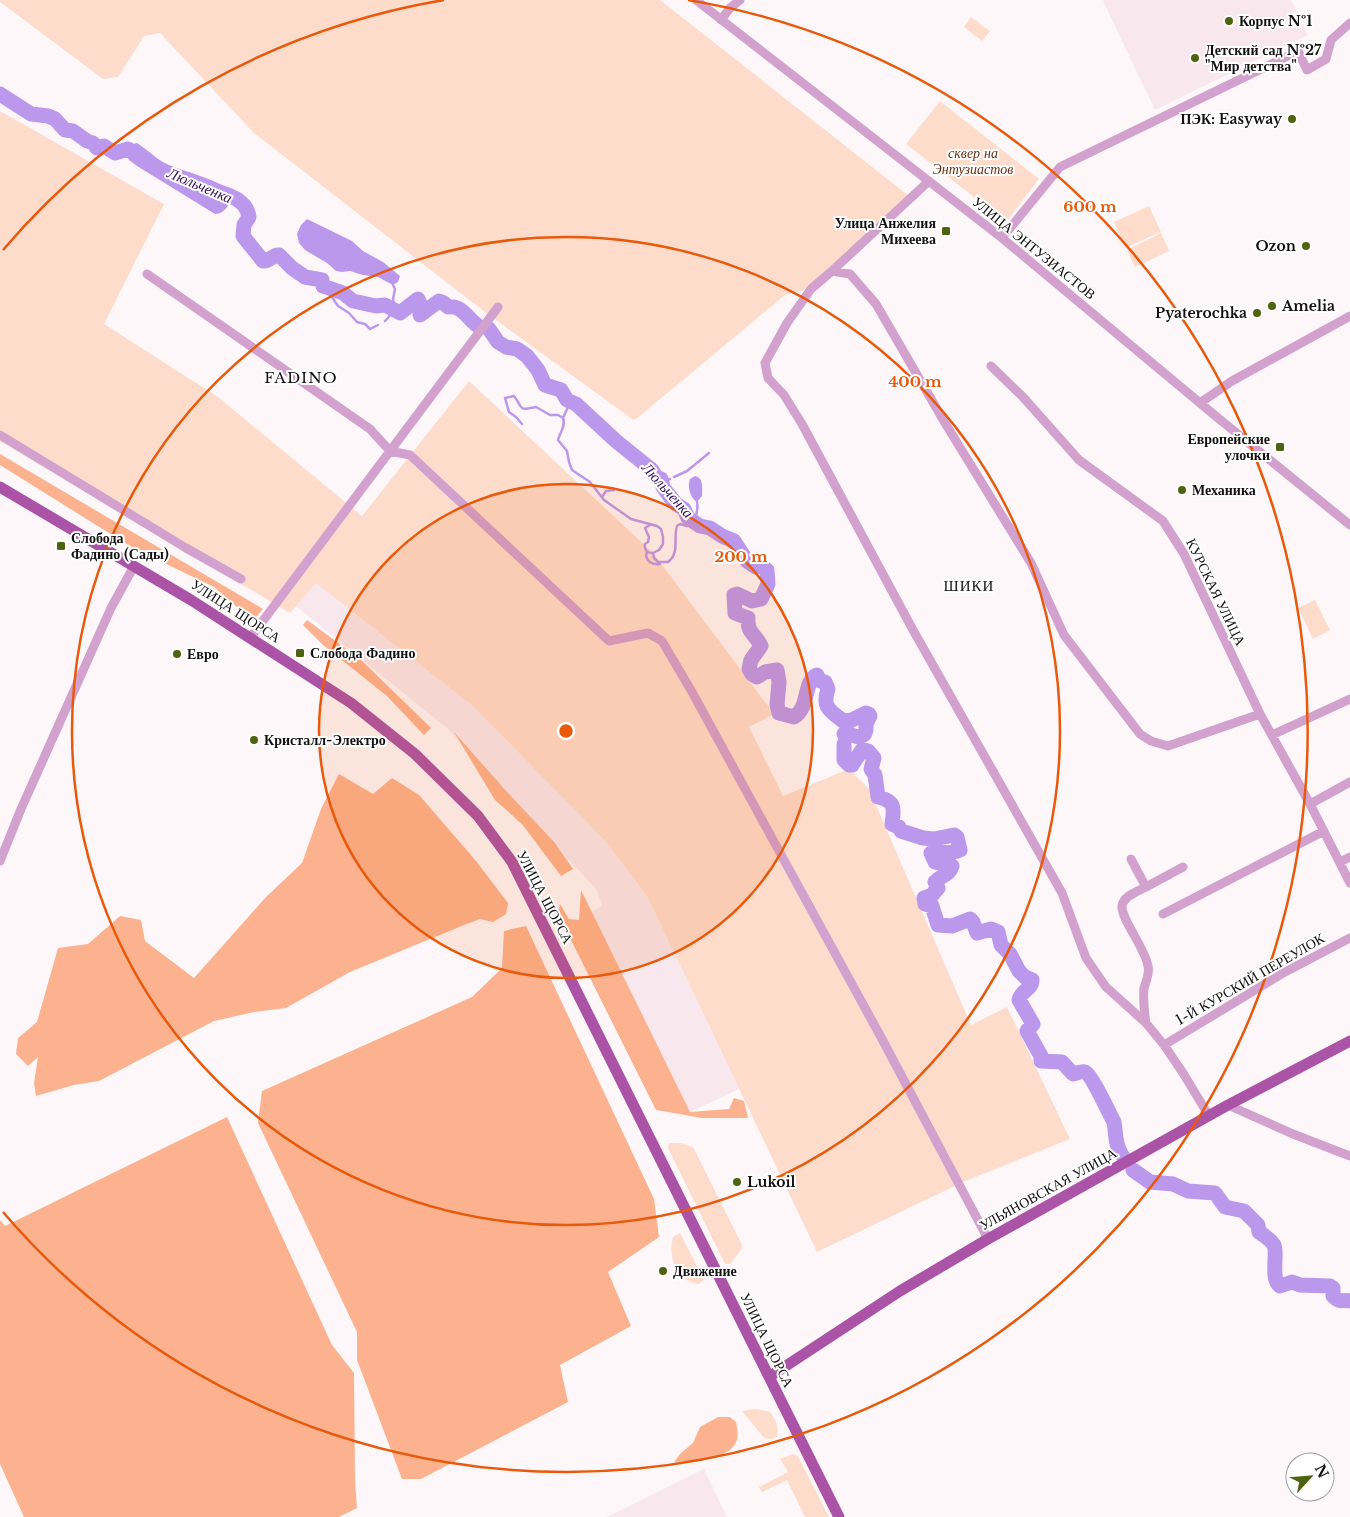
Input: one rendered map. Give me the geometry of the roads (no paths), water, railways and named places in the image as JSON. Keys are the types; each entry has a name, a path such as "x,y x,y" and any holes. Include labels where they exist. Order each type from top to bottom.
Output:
{"main road":[{"name":"УЛИЦА ЩОРСА","path":"0,487 191,600 351,703 415,754 478,816 512,862 839,1517"},
{"name":"УЛЬЯНОВСКАЯ УЛИЦА","path":"769,1377 900,1291 988,1239 1228,1105 1350,1041"}],"street":[{"name":"УЛИЦА ЭНТУЗИАСТОВ","path":"696,0 1002,238 1350,525"},
{"path":"721,20 730,8 740,0"},
{"path":"1002,238 1060,167 1298,51 1307,70 1326,59 1331,40 1350,23"},
{"path":"929,181 811,289 787,323 765,363 768,378 784,395 802,424 913,630 1062,893 1086,958 1106,987 1146,1023 1164,1045 1209,1116"},
{"path":"832,271 850,274 876,304 945,423 1031,563 1064,635 1140,734 1151,742 1168,746 1260,714"},
{"path":"147,274 370,429 390,451 410,455 610,641 648,633 662,641 849,978 988,1239"},
{"path":"250,638 498,307"},
{"path":"1200,403 1232,381 1350,316"},
{"name":"КУРСКАЯ УЛИЦА","path":"991,366 1023,397 1079,460 1163,521 1184,554 1260,714 1310,804 1350,883"},
{"path":"0,435 186,548 241,579"},
{"path":"0,861 21,809 111,608 134,566"},
{"path":"1272,735 1350,699"},
{"path":"1310,804 1350,782"},
{"path":"1163,914 1324,831"},
{"path":"1340,862 1350,857"},
{"path":"1131,858 1146,887"},
{"path":"1146,1023 1143,1008 1144,989 1149,967 1141,944 1123,915 1122,904 1127,898 1182,867"},
{"name":"1-Й КУРСКИЙ ПЕРЕУЛОК","path":"1164,1045 1285,972 1350,938"},
{"path":"1228,1105 1293,1134 1350,1156"}],"water":[{"path":"137,143 165,163 212,181 227,189 232,194 227,207 219,214 215,214 137,166 126,155 130,147"},
{"path":"307,219 352,241 363,251 383,262 400,276 398,282 393,285 378,277 350,271 336,271 327,263 305,250 299,243 297,234 301,225"},
{"path":"695,476 700,479 702,487 702,496 697,502 691,495 689,488 690,479"}],"waterway":[{"name":"Люльченка","path":"0,94 31,114 48,116 55,119 65,130 73,131 93,143 97,148 104,146 115,153 128,149 146,159"},
{"name":"Люльченка","path":"214,190 236,199 245,206 249,217 244,225 243,236 263,261 279,255 292,268 305,277 322,280 323,286 343,293 353,301 376,306 385,305 400,313 418,299 421,306 420,315 439,301 448,307 461,310 477,325"},
{"path":"385,321 395,310 393,299 395,289 393,285"},
{"path":"325,287 338,306 349,313 357,322 365,324 370,329 378,325"},
{"name":"Люльченка","path":"489,329 498,342 506,347 517,349 527,356 538,370 545,385 561,390 567,400 576,404 616,441 652,470 656,477 661,479 663,487 676,504 684,509 688,518 700,526 710,528 734,541 747,561 756,567 762,566 767,570 768,584 761,599 752,601 737,594 734,595 735,613 748,618 750,631 761,646 751,660 749,669 757,677 765,672 777,670 779,682 777,705 779,713 794,717 799,713 810,683 817,675 820,681 825,682 828,689 826,695 828,708 843,721 852,720 866,713 870,716 864,735 858,737 844,734"},
{"path":"522,424 509,412 505,398 514,396 524,409 536,407 550,415 558,415 563,418 568,407 573,403"},
{"path":"563,418 563,426 558,440 567,451 572,470 590,482 604,500 631,519 657,526 661,529 663,544 659,550 653,553 654,558 658,562 668,562 672,558 675,550 677,526 680,524 687,526 696,524 697,502"},
{"path":"674,477 687,471 709,453"},
{"path":"663,482 670,479"},
{"path":"602,497 606,491 614,490"},
{"path":"650,525 645,528 649,537 645,548 648,552 653,553"},
{"path":"647,552 646,556 649,562 660,564"},
{"name":"Люльченка","path":"844,744 844,760 849,765 852,765 862,750 868,751 874,758 871,769 875,775 878,797 891,803 892,824 899,827 901,831 923,838 934,839 954,835 957,837 960,850 931,853 935,862 952,866 947,874 935,882 938,888 932,895 924,898 925,904 932,906 938,925 952,926 970,919 977,933 991,929 998,932 1001,945 1010,954 1019,971 1025,977 1032,980 1030,986 1021,994 1019,1000 1033,1024 1027,1031 1041,1056 1041,1061 1062,1062 1073,1074 1085,1072 1088,1075 1114,1122 1117,1144 1122,1155"},
{"name":"Люльченка","path":"1133,1170 1150,1182 1173,1184 1188,1191 1215,1193 1225,1207 1244,1211 1258,1225 1259,1232 1274,1245 1275,1278 1280,1286 1292,1282 1300,1285 1330,1286 1333,1288 1333,1296 1340,1301 1350,1301"}],"place":[{"name":"Корпус №1","path":"1229,21"},
{"name":"Детский сад №27 \"Мир детства\"","path":"1195,58"},
{"name":"ПЭК: Easyway","path":"1292,119"},
{"name":"Улица Анжелия Михеева","path":"946,231"},
{"name":"Ozon","path":"1306,246"},
{"name":"Amelia","path":"1272,306"},
{"name":"Pyaterochka","path":"1257,313"},
{"name":"Европейские улочки","path":"1280,447"},
{"name":"Механика","path":"1182,490"},
{"name":"Слобода Фадино (Сады)","path":"61,546"},
{"name":"Слобода Фадино","path":"300,653"},
{"name":"Евро","path":"177,654"},
{"name":"Кристалл-Электро","path":"254,740"},
{"name":"Lukoil","path":"737,1182"},
{"name":"Движение","path":"663,1271"}],"district":[{"name":"FADINO","path":"301,377"},
{"name":"ШИКИ","path":"969,585"}],"park label":[{"name":"сквер на Энтузиастов","path":"973,162"}]}
